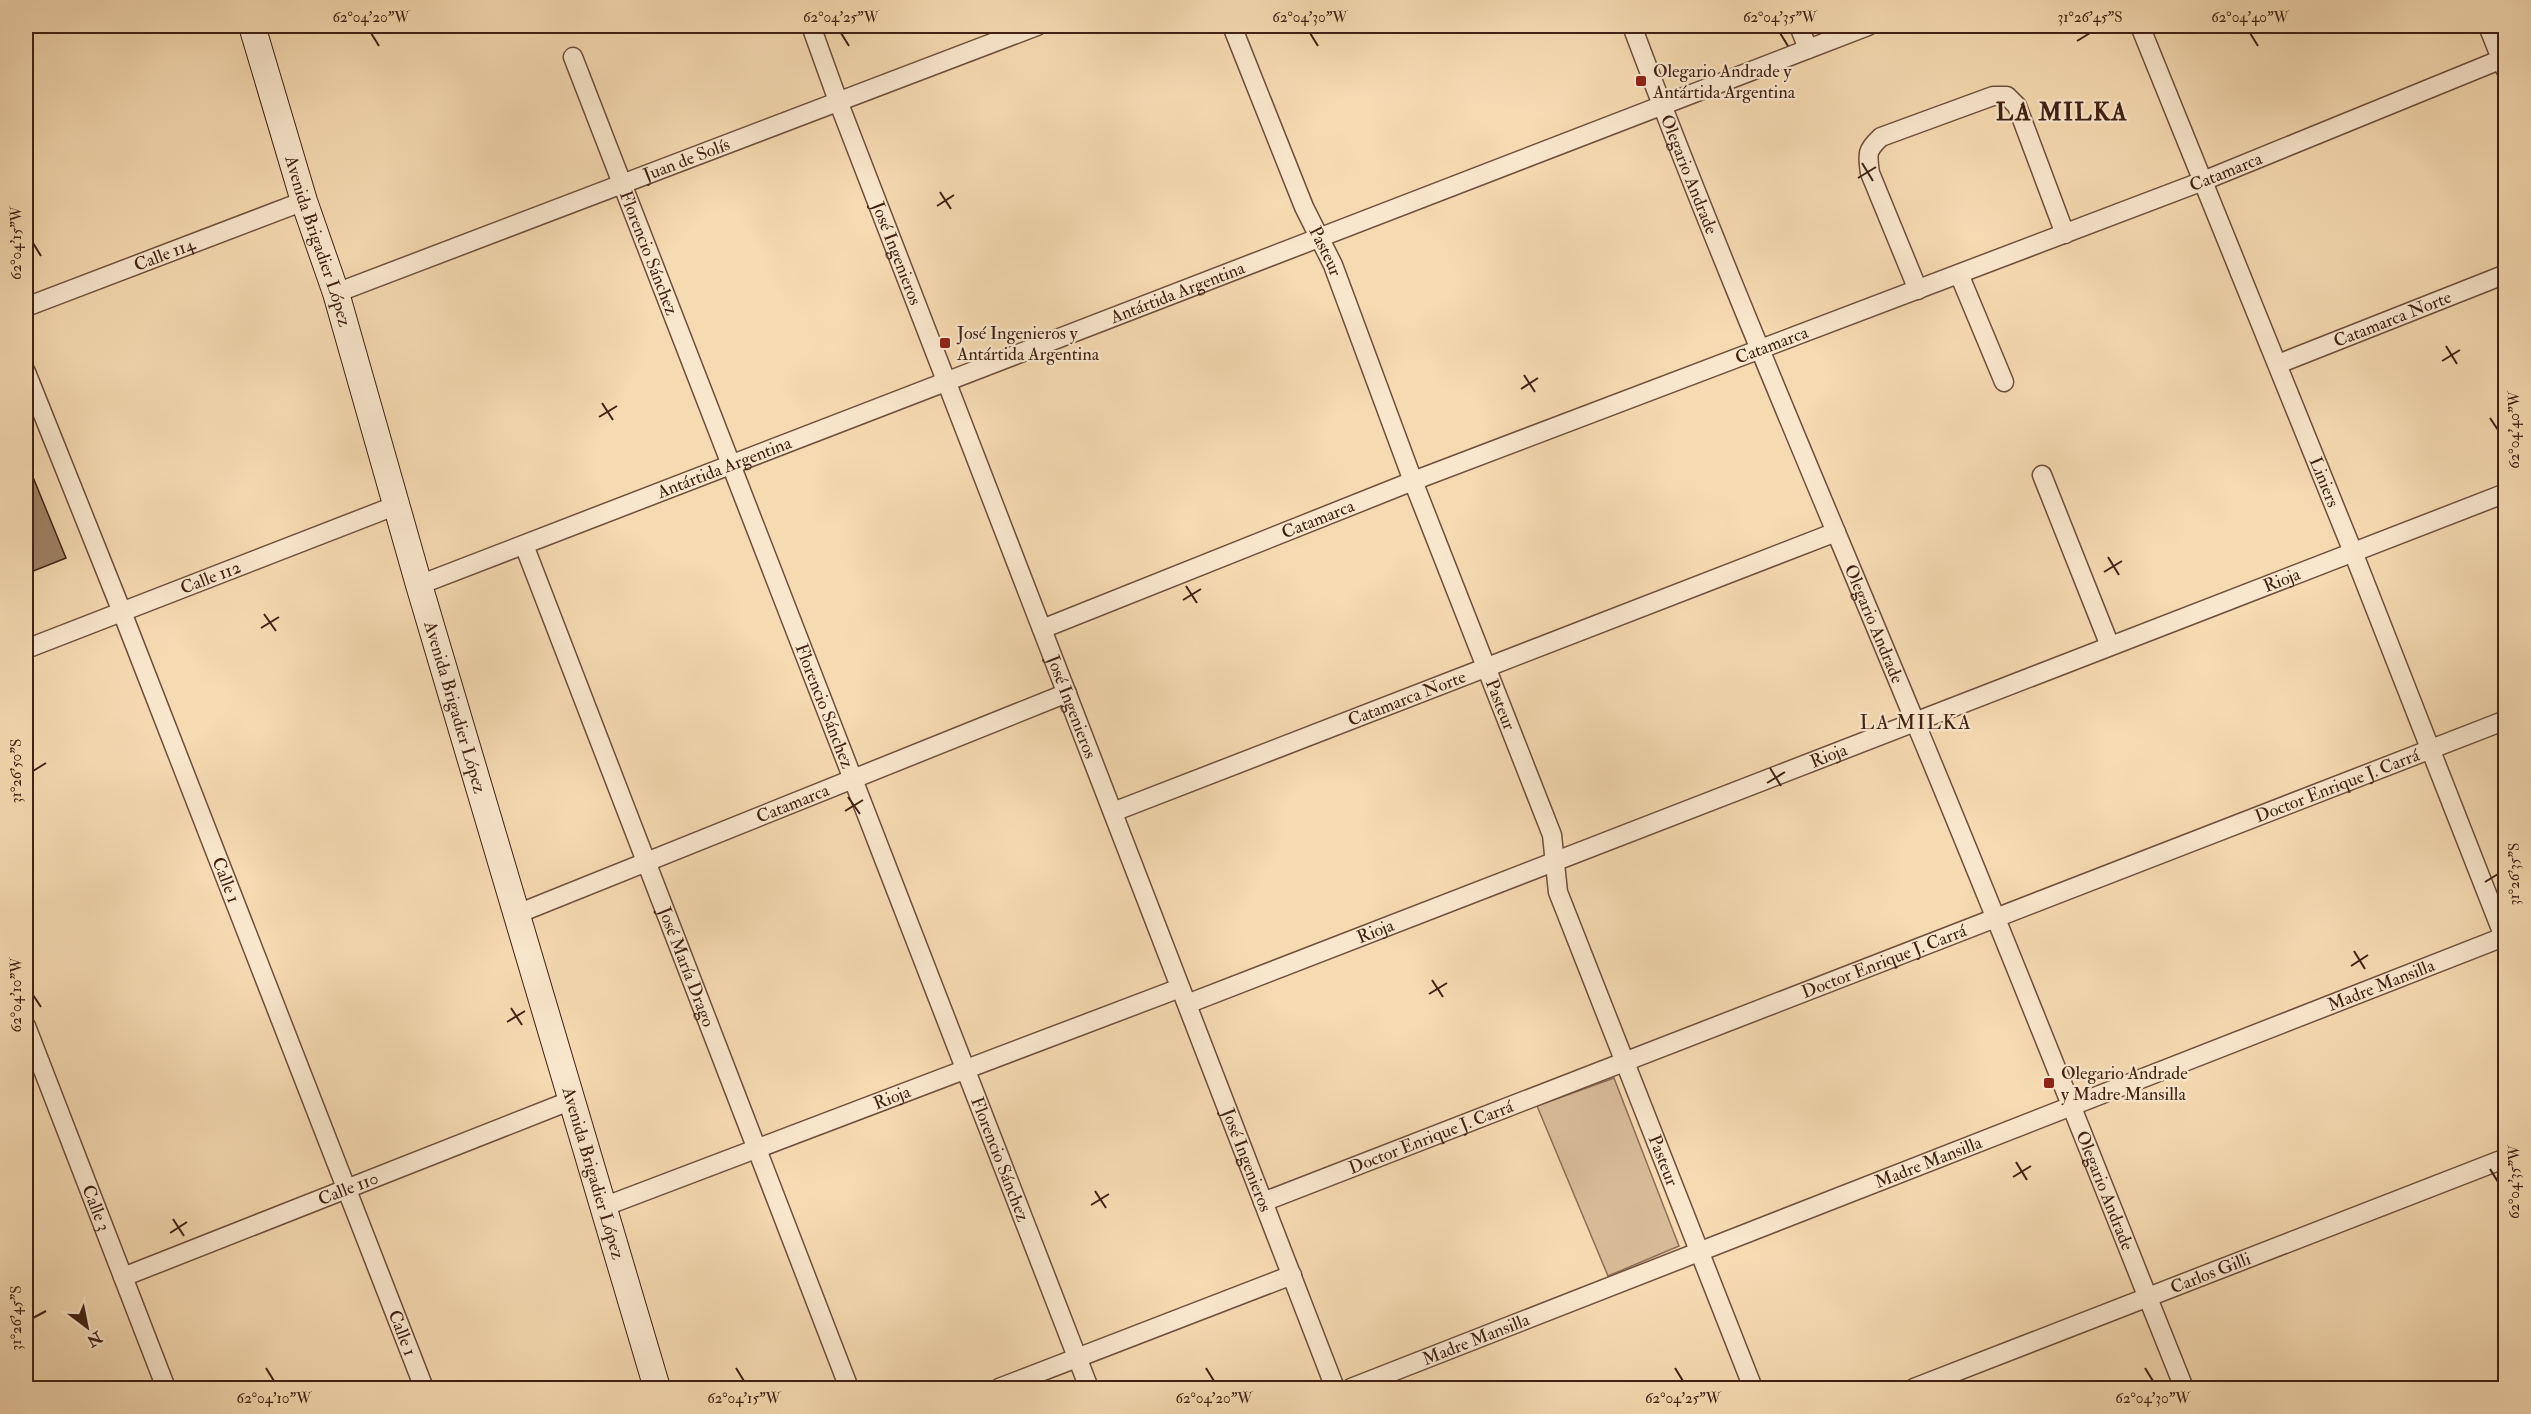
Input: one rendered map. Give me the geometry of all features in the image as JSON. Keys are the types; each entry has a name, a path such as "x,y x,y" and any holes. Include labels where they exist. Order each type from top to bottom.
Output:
{"street":[{"name":"Avenida Brigadier López","path":"252,26 304,201 336,293 419,585 657,1389"},
{"name":"José Ingenieros","path":"811,26 1335,1389"},
{"name":"Juan de Solís","path":"336,293 1037,26"},
{"name":"Pasteur","path":"1232,26 1304,207 1334,265 1413,482 1552,835 1558,892 1753,1389"},
{"name":"Olegario Andrade","path":"1632,26 1836,532 2073,1106 2184,1389"},
{"path":"1799,26 1808,49"},
{"name":"Antártida Argentina","path":"419,585 1868,26"},
{"name":"Liniers","path":"2140,26 2278,364 2505,938"},
{"path":"2488,26 2504,65"},
{"name":"Florencio Sánchez","path":"573,57 1089,1389"},
{"name":"Catamarca","path":"1042,629 1413,482 2504,65"},
{"path":"1918,290 1870,172 1867,159 1869,148 1881,137 1993,96 2007,96 2017,106 2065,234"},
{"name":"Calle 114","path":"26,307 304,201"},
{"path":"1959,274 2004,382"},
{"name":"Catamarca Norte","path":"2278,364 2505,274"},
{"name":"Calle 1","path":"26,372 122,612 424,1389"},
{"path":"2042,475 2110,646"},
{"name":"Rioja","path":"603,1207 966,1070 1184,996 1555,861 2505,493"},
{"name":"Calle 112","path":"26,649 397,505"},
{"name":"Catamarca Norte","path":"1113,812 1836,532"},
{"name":"José María Drago","path":"524,545 849,1389"},
{"name":"Catamarca","path":"517,914 1067,693"},
{"name":"Doctor Enrique J. Carrá","path":"1263,1202 2505,720"},
{"name":"Madre Mansilla","path":"1351,1389 2505,938"},
{"name":"Calle 3","path":"26,1026 166,1389"},
{"name":"Calle 110","path":"123,1277 572,1100"},
{"name":"Carlos Gilli","path":"1914,1389 2505,1158"},
{"path":"999,1389 1292,1275"}],"shaded area":[{"path":"1614,1078 1679,1246 1608,1276 1537,1106"}],"building":[{"path":"26,460 66,558 26,574"}],"place":[{"name":"Olegario Andrade y Antártida Argentina","path":"1641,81"},
{"name":"José Ingenieros y Antártida Argentina","path":"945,343"},
{"name":"Olegario Andrade y Madre Mansilla","path":"2049,1083"}],"district":[{"name":"LA MILKA","path":"2062,112"},
{"name":"LA MILKA","path":"1916,722"}]}
